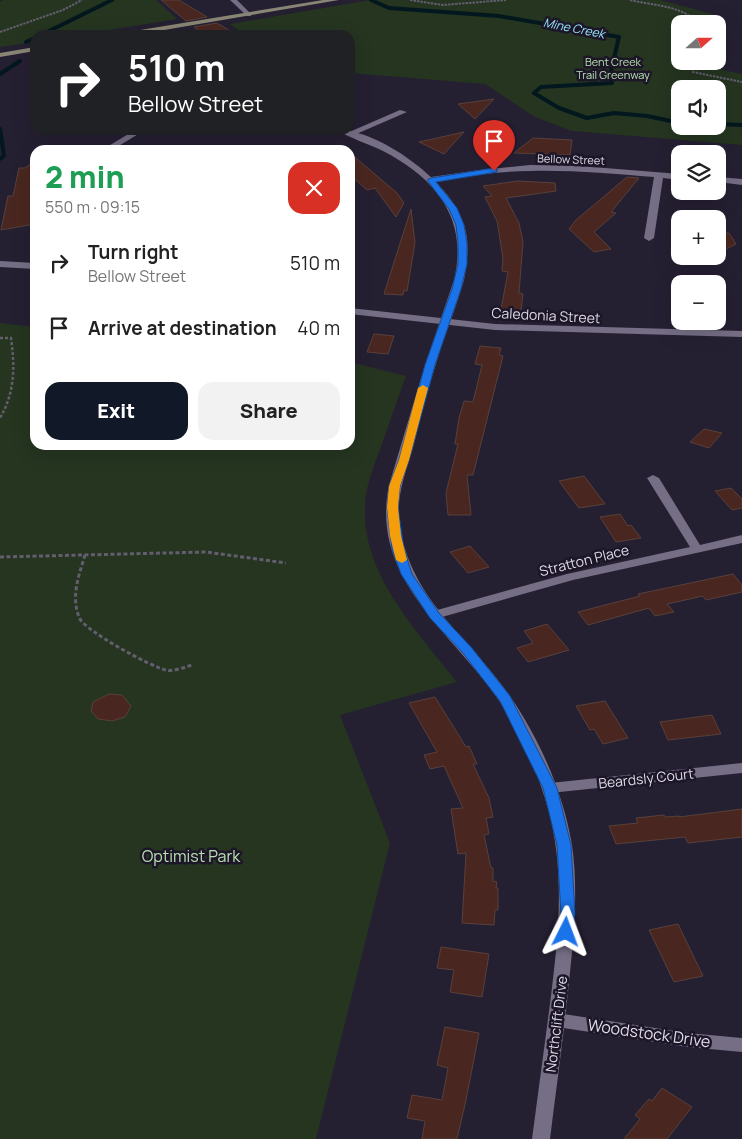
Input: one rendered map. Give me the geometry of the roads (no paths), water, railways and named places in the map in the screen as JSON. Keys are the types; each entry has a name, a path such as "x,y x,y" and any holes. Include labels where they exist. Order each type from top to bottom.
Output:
{"main road":[{"path":"154,30 336,0"},
{"path":"0,54 30,50"}],"street":[{"path":"233,0 249,15"},
{"path":"355,128 403,112"},
{"path":"115,145 132,135"},
{"name":"Northclift Drive","path":"355,135 399,155 431,180 452,208 460,225 463,243 462,264 430,365 404,460 394,486 392,507 398,549 407,574 434,615 468,652 505,699 550,788 564,845 568,914 557,1020 541,1139"},
{"name":"Bellow Street","path":"431,180 529,168 671,176"},
{"path":"649,238 659,175"},
{"path":"726,181 742,182"},
{"path":"0,264 30,266"},
{"name":"Caledonia Street","path":"355,312 445,322 554,330 742,334"},
{"path":"653,478 697,549"},
{"name":"Stratton Place","path":"434,615 571,578 742,539"},
{"name":"Beardsly Court","path":"550,788 742,768"},
{"name":"Woodstock Drive","path":"557,1020 688,1040 742,1045"}],"waterway":[{"path":"51,30 112,0"},
{"name":"Mine Creek","path":"371,0 389,8 499,16 619,37 610,75 612,83 541,87 534,93 559,108 587,118 614,113 647,116 671,121"},
{"path":"26,42 30,40"},
{"path":"0,74 20,61"},
{"name":"Mine Creek","path":"726,124 742,125"},
{"path":"0,129 4,156 0,159"}],"park label":[{"name":"Bent Creek Trail Greenway","path":"613,67"},
{"name":"Optimist Park","path":"191,856"}]}
